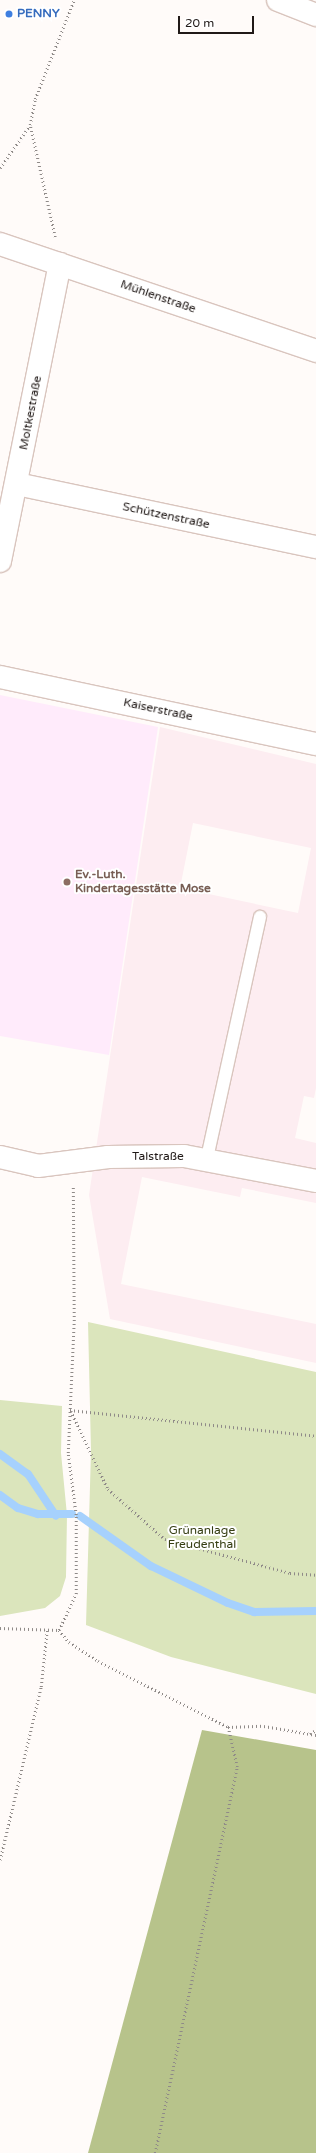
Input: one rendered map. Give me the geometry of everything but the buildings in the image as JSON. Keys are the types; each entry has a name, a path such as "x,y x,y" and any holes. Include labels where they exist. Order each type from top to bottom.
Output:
{"street":[{"path":"278,0 316,15"},
{"name":"Mühlenstraße","path":"0,244 316,351"},
{"name":"Moltkestraße","path":"0,561 17,484 60,264"},
{"name":"Schützenstraße","path":"17,484 316,547"},
{"name":"Kaiserstraße","path":"0,677 316,744"},
{"name":"Talstraße","path":"0,1157 38,1166 71,1164 108,1157 207,1158 316,1181"}],"lane":[{"path":"207,1158 260,917"}],"path":[{"path":"60,264 30,125 35,99 74,0"},
{"path":"0,168 30,125"},
{"path":"59,1630 76,1594 76,1516 68,1453 74,1321 71,1164"},
{"path":"70,1410 316,1436"},
{"path":"70,1410 108,1489 165,1539 290,1573 316,1575"},
{"path":"0,1628 59,1630"},
{"path":"0,1860 41,1687 47,1630"},
{"path":"59,1630 69,1642 98,1661 228,1727 264,1726 316,1736"},
{"path":"155,2153 237,1767 228,1727"},
{"path":"310,1734 316,1730"}],"shaded area":[{"name":"Ev.-Luth. Kindertagesstätte Mose","path":"0,695 158,727 109,1055 0,1036"},
{"path":"160,727 316,764 316,1088 314,1098 304,1096 295,1138 316,1143 316,1203 242,1188 240,1197 142,1177 121,1284 316,1324 316,1363 110,1319 89,1195","holes":["193,823 311,848 298,913 180,888"]}],"green space":[{"name":"Grünanlage Freudenthal","path":"88,1322 316,1372 316,1694 171,1657 86,1625 91,1451"},
{"path":"0,1400 62,1406 61,1453 67,1515 66,1577 60,1596 45,1608 0,1616"},
{"path":"202,1730 316,1750 316,2153 88,2153"}],"waterway":[{"path":"0,1454 28,1474 56,1516"},
{"path":"0,1495 18,1508 38,1514 72,1514"},
{"path":"80,1516 151,1566 228,1603 254,1612 316,1611"}],"place":[{"name":"PENNY","path":"9,14"},
{"name":"Ev.-Luth. Kindertagesstätte Mose","path":"67,882"}]}
